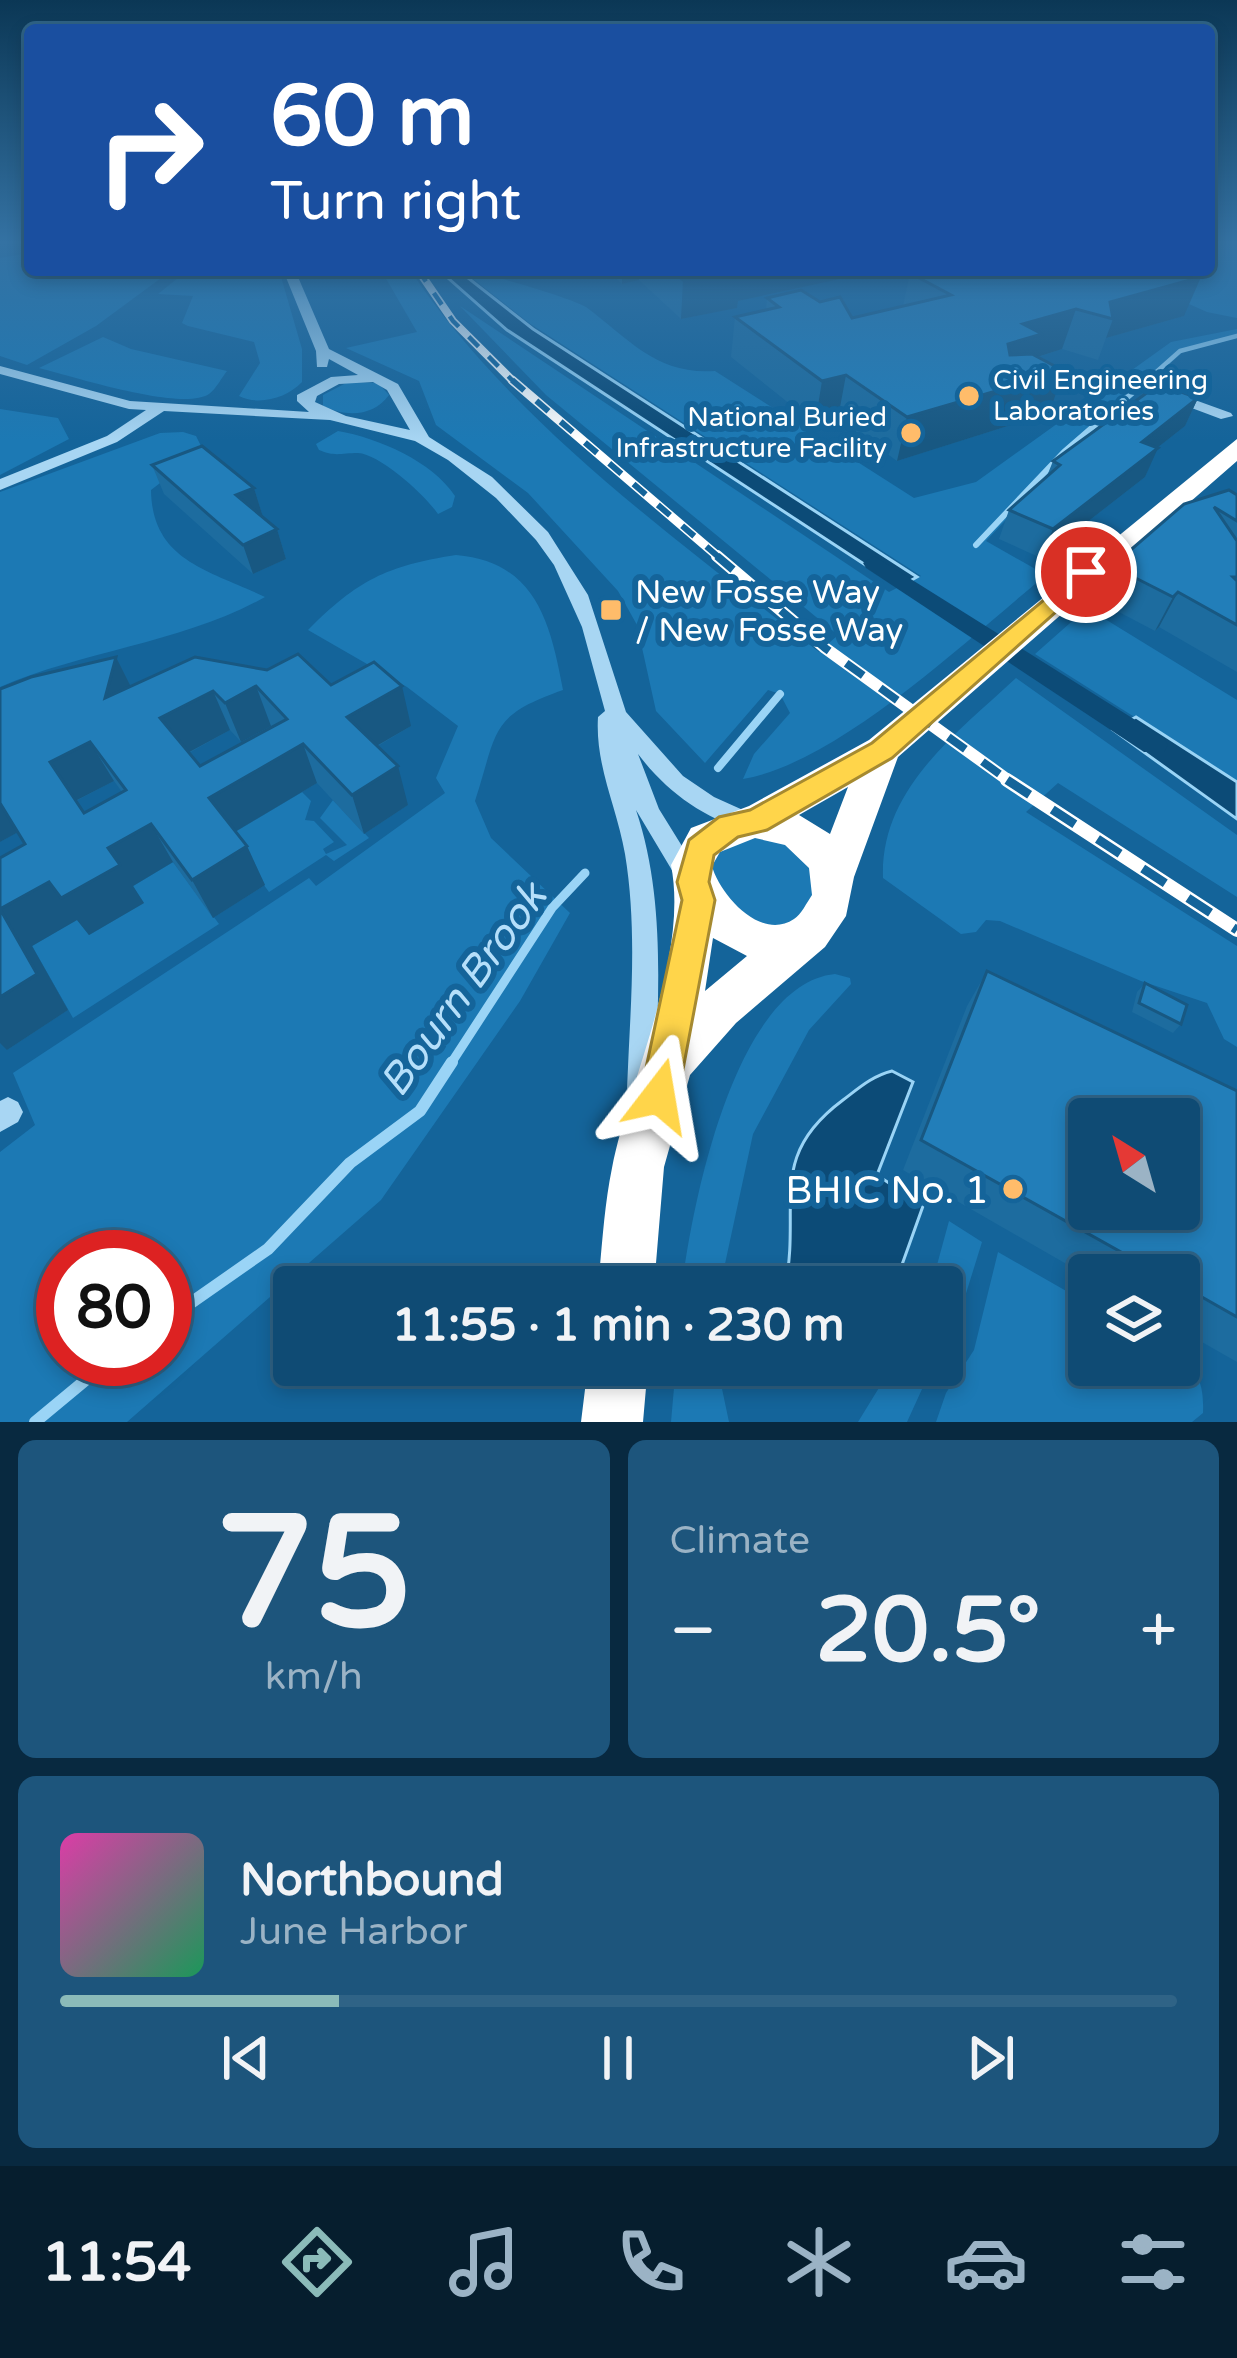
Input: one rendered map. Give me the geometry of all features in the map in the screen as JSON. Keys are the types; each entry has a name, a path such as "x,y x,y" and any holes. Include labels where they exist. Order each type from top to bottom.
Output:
{"highway":[{"path":"628,1266 638,1166 669,1061 700,849 713,835 751,822 882,750 1234,426"},
{"path":"669,1061 719,1008 827,914 834,875 882,750"},
{"path":"751,822 793,830 812,841 834,875"},
{"path":"696,891 727,929 748,938 771,941 812,929"},
{"path":"612,1422 616,1386"}],"street":[{"path":"306,308 323,351 310,408 326,417"},
{"path":"323,351 389,383 423,439"},
{"path":"0,370 42,385 158,409 347,418 423,439 487,484 544,538 590,618 641,795 696,891"},
{"path":"238,414 282,406 344,378 374,378"},
{"path":"347,418 379,411 395,393"},
{"path":"1165,393 1234,426"},
{"path":"0,485 112,440 158,409"},
{"path":"612,704 669,781 705,807 751,822"},
{"path":"612,704 607,723 611,760 637,855 644,981 638,1166"}],"shaded area":[{"path":"0,308 120,308 27,365 0,356"},
{"path":"188,308 290,308 302,349 302,382 272,399 239,396 260,363 254,342 182,323"},
{"path":"403,308 438,308 497,378 599,476 819,652 838,635 546,395 462,308 889,592 921,576 510,308 588,308 660,361 715,371 914,498 976,482 1171,342 1237,329 1237,338 1183,352 1066,456 986,541 1046,575 861,724 780,768 743,779 754,754 790,713 780,694 768,690 705,763 656,711 637,625 618,591 528,493 436,425 419,381 346,348 417,332"},
{"path":"482,308 507,308 917,577 899,587 507,330"},
{"path":"1199,308 1237,308 1237,318"},
{"path":"103,337 131,349 227,371 209,394 176,399 39,368"},
{"path":"348,382 378,383 389,395 375,408 359,413 323,406 323,395"},
{"path":"0,409 58,418 69,439 0,475"},
{"path":"338,431 387,445 433,472 455,496 452,507 438,514 402,477 367,455 319,450 316,444"},
{"path":"160,433 196,436 203,450 151,490 161,533 187,560 265,597 201,625 0,687 0,492"},
{"path":"456,555 483,560 521,582 544,618 563,690 521,708 500,729 475,801 491,838 570,913 520,1001 381,1200 305,1266 273,1266 273,1294 192,1365 192,1230 36,1230 36,1386 168,1386 127,1422 0,1422 0,1152 35,1125 13,1073 309,878 316,886 445,793 436,778 458,726 407,687 308,630 358,587 392,570"},
{"path":"1087,608 1237,700 1237,782 1035,654"},
{"path":"1016,678 1237,835 1237,897 1058,783 1026,812 1237,946 1237,1047 1224,1039 1207,1003 1141,981 1000,921 986,920 976,932 961,934 883,878 885,846 908,790 947,742"},
{"path":"1136,717 1237,782 1237,819 1113,730"},
{"path":"302,792 311,801 305,820 314,821 334,842 323,849 326,854 347,845 320,818 333,800 369,838 334,861 326,855 269,892 228,836"},
{"path":"760,831 814,858 815,910 779,929 717,908 710,855"},
{"path":"173,862 219,924 73,1018 32,946 77,919 89,935 143,903 133,886"},
{"path":"835,974 850,978 851,984 809,1030 753,1134 725,1266 685,1266 708,1155 725,1104 745,1056 770,1016 800,987"},
{"path":"892,1071 913,1082 877,1175 923,1206 902,1266 788,1266 791,1185 803,1142 819,1121 872,1079"},
{"path":"949,1221 982,1242 963,1303 963,1266 937,1266"},
{"path":"998,1252 1068,1292 1068,1386 1200,1385 1203,1413 1192,1422 936,1422 951,1386 963,1386 963,1367 974,1350"},
{"path":"674,1386 721,1386 729,1422 671,1422"},
{"path":"880,1386 923,1386 907,1422 858,1422"}],"building":[{"path":"773,308 846,308 852,318 893,308 1111,308 1113,319 1076,309 1023,324 1042,334 1008,344 1010,355 1032,354 1064,371 907,417 846,375 822,381 735,317"},
{"path":"1159,384 1198,398 1142,442 1158,448 1053,529 1009,510 1060,465 1053,461"},
{"path":"202,446 254,488 236,495 277,529 243,545 152,465"},
{"path":"1229,490 1237,495 1237,521 1214,507 1237,541 1237,577 1233,577 1237,581 1237,625 1178,592 1173,597 1112,566 1184,504"},
{"path":"298,654 331,685 374,662 402,686 347,717 398,766 352,795 303,744 209,798 247,846 192,880 151,824 108,848 120,865 61,898 49,882 0,909 0,858 25,844 0,803 0,689 116,657 105,698 195,657 267,670","holes":["256,686 287,719 200,766 160,718 213,691 225,703","90,742 126,790 84,813 50,762"]},
{"path":"0,909 37,974 0,997"},
{"path":"987,971 1237,1091 1237,1317 1200,1296 1200,1254 1125,1254 1082,1230 1200,1230 1200,1098 1068,1098 1068,1222 921,1140"},
{"path":"1145,983 1187,1005 1181,1024 1139,1003"}],"waterway":[{"name":"Bourn Brook","path":"1144,383 1180,351 1237,336"},
{"name":"Bourn Brook","path":"976,545 1064,452 1147,380"},
{"path":"874,563 1154,745"},
{"name":"Bourn Brook","path":"718,768 780,694"},
{"name":"Bourn Brook","path":"450,1065 552,908 585,873"},
{"name":"Bourn Brook","path":"192,1302 268,1249 350,1163 420,1111 452,1062"},
{"name":"Bourn Brook","path":"35,1422 78,1386"}],"railway":[{"path":"444,308 512,380"},
{"path":"512,380 721,559"},
{"path":"512,380 515,383"},
{"path":"717,556 825,648 1012,783"},
{"path":"1007,780 1237,930"}],"place":[{"name":"Civil Engineering Laboratories","path":"969,396"},
{"name":"National Buried Infrastructure Facility","path":"911,433"},
{"name":"New Fosse Way / New Fosse Way","path":"611,610"},
{"name":"BHIC No. 1","path":"1013,1189"}],"route":[{"path":"659,1096 698,900 693,864 700,849 713,835 787,806 882,750 1086,572"}]}
